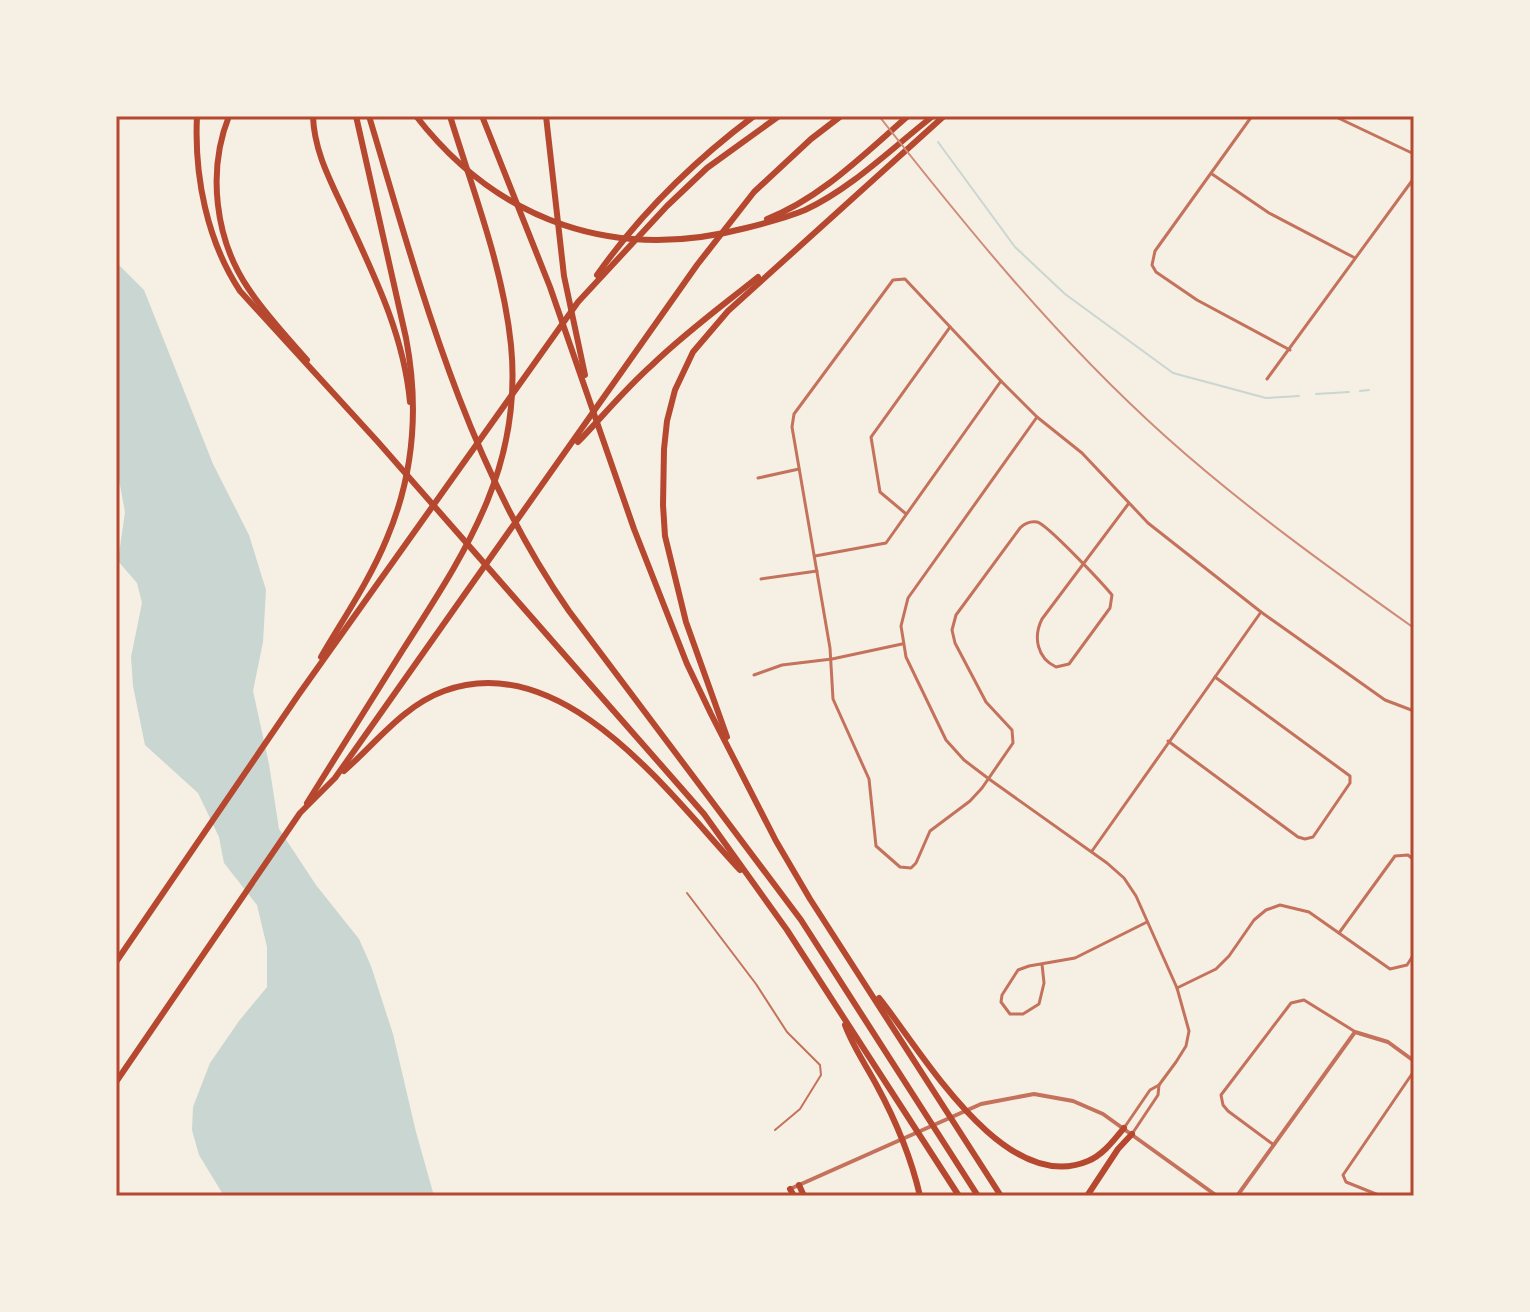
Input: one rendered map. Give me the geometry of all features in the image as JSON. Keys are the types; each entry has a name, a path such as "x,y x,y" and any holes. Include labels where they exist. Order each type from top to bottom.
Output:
{"highway":[{"path":"197,116 197,149 203,193 226,267 253,308 378,442 704,814 787,930 959,1196"},
{"path":"229,116 221,144 217,184 223,232 229,252 256,301 358,421"},
{"path":"313,116 315,141 323,166 373,272 399,340 410,398 412,432"},
{"path":"299,694 386,541 404,489 412,432 413,373 356,116"},
{"path":"369,116 463,409 491,475 534,559 569,611 801,920 978,1196"},
{"path":"416,116 452,158 492,190 531,212 596,235 645,241 701,239 804,210 829,197 933,116"},
{"path":"116,1082 300,813 451,575 475,532 499,474 511,403 508,325 492,253 450,116"},
{"path":"482,116 550,287 634,529 687,664 776,841 1001,1196"},
{"path":"546,116 564,276 591,402"},
{"path":"116,962 299,694 610,257 671,187 754,116"},
{"path":"578,302 667,206 707,168 779,116"},
{"path":"335,778 738,210 784,163 841,116"},
{"path":"745,228 793,206 835,179 908,116"},
{"path":"729,744 686,622 665,536 662,483 667,421 685,366 700,341 728,311 944,116"},
{"path":"565,455 610,405 662,355 799,245"},
{"path":"300,813 399,719 423,701 443,691 478,683 515,684 558,700 609,736 661,783 751,881"},
{"path":"858,973 947,1090 990,1135 1017,1154 1060,1166 1086,1162 1102,1152 1124,1128"},
{"path":"841,1014 851,1040 906,1146 920,1196"},
{"path":"1087,1196 1118,1149 1132,1134"},
{"path":"799,1185 804,1196"}],"street":[{"path":"1252,116 1152,259 1156,272 1197,300 1290,350"},
{"path":"1334,116 1414,154"},
{"path":"1212,174 1280,219 1355,258"},
{"path":"1267,379 1414,178"},
{"path":"1129,503 1083,566 1037,628 1041,653 1048,663 1056,667 1069,664 1112,602 1108,590 1083,566 1043,524 1024,524 956,615 952,630 955,643 990,708 1012,730 1013,743 970,801 930,831 916,863 911,868 900,867 876,846 869,779 835,705 832,659 792,427 794,414 893,280 899,278 905,279 1037,417 1082,453 1148,523 1261,612 1385,700 1414,711"},
{"path":"906,514 880,492 871,437 950,327"},
{"path":"815,556 886,543 1001,381"},
{"path":"1037,417 908,598 901,626 902,644 946,740 964,760 1092,851 1124,878 1148,922 1177,988 1189,1031 1186,1046 1124,1128"},
{"path":"758,478 799,469"},
{"path":"761,579 817,571"},
{"path":"1092,851 1261,612"},
{"path":"754,675 782,665 832,659 902,644"},
{"path":"1168,741 1298,837 1313,837 1350,783 1350,776 1215,677"},
{"path":"1339,933 1395,856 1408,855 1414,860"},
{"path":"1177,988 1216,969 1254,920 1266,910 1280,905 1309,912 1390,969 1407,965 1414,954"},
{"path":"1042,964 1044,983 1039,1004 1023,1014 1010,1014 1001,1002 1002,995 1018,970 1042,964 1075,958 1148,922"},
{"path":"1274,1145 1228,1111 1221,1095 1291,1003 1304,1000 1355,1032 1388,1042 1414,1061"},
{"path":"1237,1196 1355,1032"},
{"path":"1381,1196 1343,1179 1343,1175 1414,1071"},
{"path":"1132,1134 1158,1095 1159,1085"},
{"path":"792,1192 799,1185 981,1104 1034,1094 1058,1097 1090,1107 1217,1196"}],"lane":[{"path":"687,893 787,1032 815,1058 821,1070 800,1109 775,1130"}],"shaded area":[{"path":"116,262 144,290 213,464 249,535 266,590 263,642 253,691 279,829 316,885 359,939 371,966 393,1034 434,1196 224,1196 199,1155 192,1130 193,1107 210,1063 267,987 267,947 257,905 224,863 219,837 198,793 145,745 133,686 131,657 142,603 137,583 118,561 125,512 116,464"}],"waterway":[{"path":"938,142 1015,247 1065,294 1173,373 1266,398 1299,396"},
{"path":"1360,391 1369,390"},
{"path":"1316,394 1349,392"}],"railway":[{"path":"879,116 1015,282 1125,399 1255,511 1414,628"}]}
